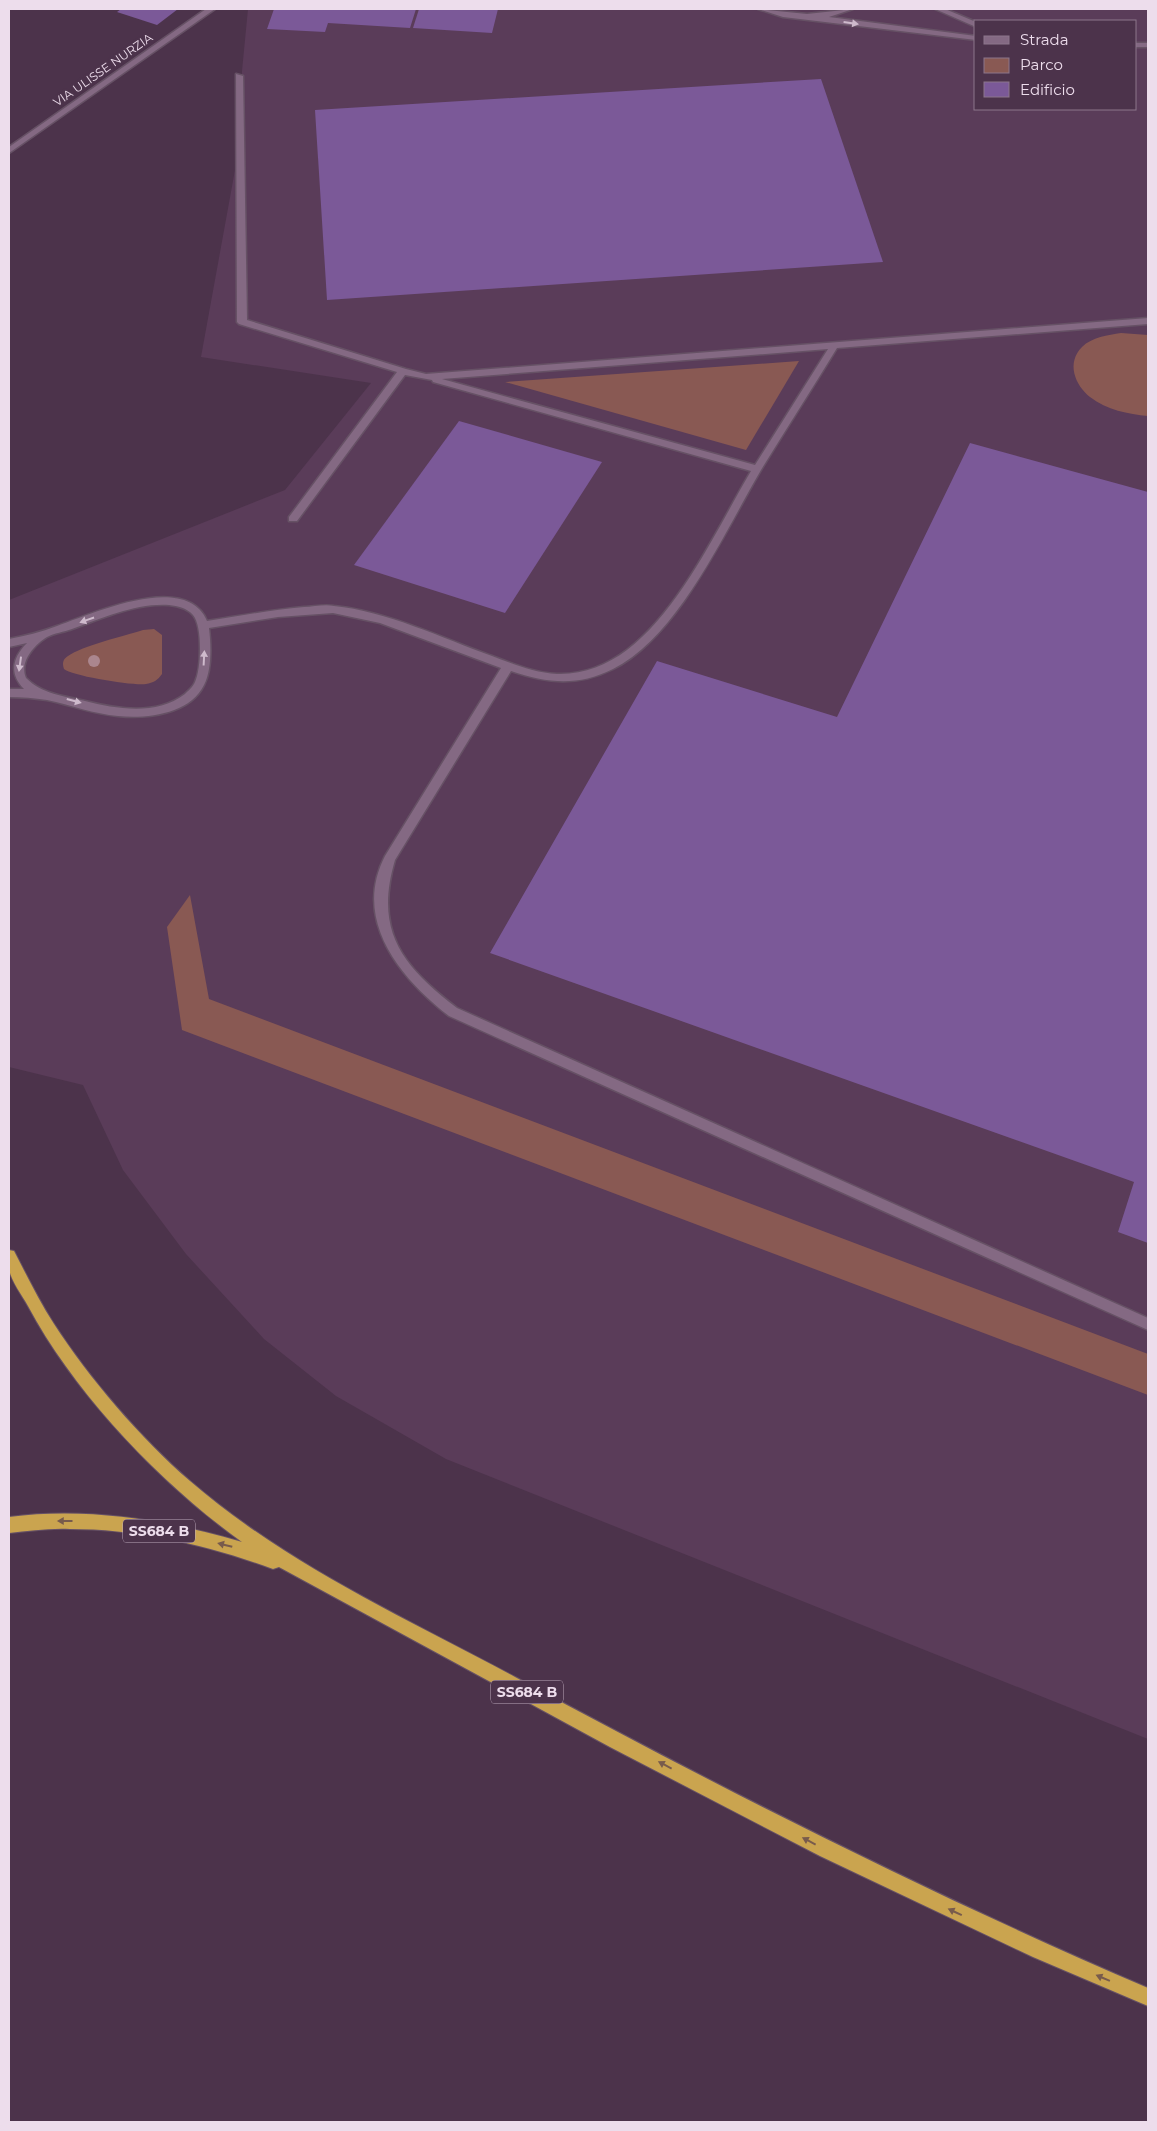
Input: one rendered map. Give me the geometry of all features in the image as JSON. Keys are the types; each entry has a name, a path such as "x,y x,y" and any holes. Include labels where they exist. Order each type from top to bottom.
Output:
{"highway":[{"name":"SS684 B","path":"9,1256 63,1350 116,1415 175,1478 198,1499 253,1541 304,1573 834,1854 1034,1948 1148,1997"},
{"name":"SS684 B","path":"9,1526 45,1521 73,1521 151,1530 232,1547 265,1557 304,1573"}],"street":[{"name":"VIA ULISSE NURZIA","path":"9,151 211,9"},
{"path":"762,9 783,14 974,38"},
{"path":"803,16 826,15 849,9"},
{"path":"939,9 974,24"},
{"path":"239,76 242,322 404,371 757,469"},
{"path":"426,377 1148,322"},
{"path":"204,625 278,613 333,609 382,620 537,675 562,678 588,674 628,655 644,641 679,602 757,469 834,346"},
{"path":"293,519 404,371"},
{"path":"9,643 49,633 133,605 150,601 168,601 183,604 202,618 205,635 203,675 196,688 186,698 171,706 135,714 118,712 45,694 35,691 22,682 18,669 25,649 49,633"},
{"path":"508,666 389,858 382,877 379,897 381,918 392,946 419,985 430,996 452,1012 1148,1324"},
{"path":"9,693 45,694"}],"shaded area":[{"path":"248,9 1148,9 1148,1739 446,1459 336,1396 264,1339 186,1254 123,1170 83,1085 9,1067 9,600 285,490 371,383 201,357 239,148 242,71"}],"green space":[{"path":"1121,333 1148,335 1148,416 1118,411 1103,405 1085,392 1074,373 1074,360 1082,347 1095,339"},
{"path":"799,361 746,450 505,382"},
{"path":"154,629 162,635 162,674 153,682 139,684 117,682 78,675 64,669 64,660 74,652 115,638"},
{"path":"190,895 209,999 1148,1354 1148,1395 182,1030 167,927"}],"building":[{"path":"121,9 178,9 157,25 117,12"},
{"path":"274,9 416,9 410,28 328,23 325,32 267,29"},
{"path":"419,9 498,9 492,33 413,28"},
{"path":"821,79 883,262 327,300 315,110"},
{"path":"459,421 602,462 505,613 354,565"},
{"path":"970,443 1148,492 1148,1243 1118,1232 1134,1182 490,953 657,661 837,717"}]}
